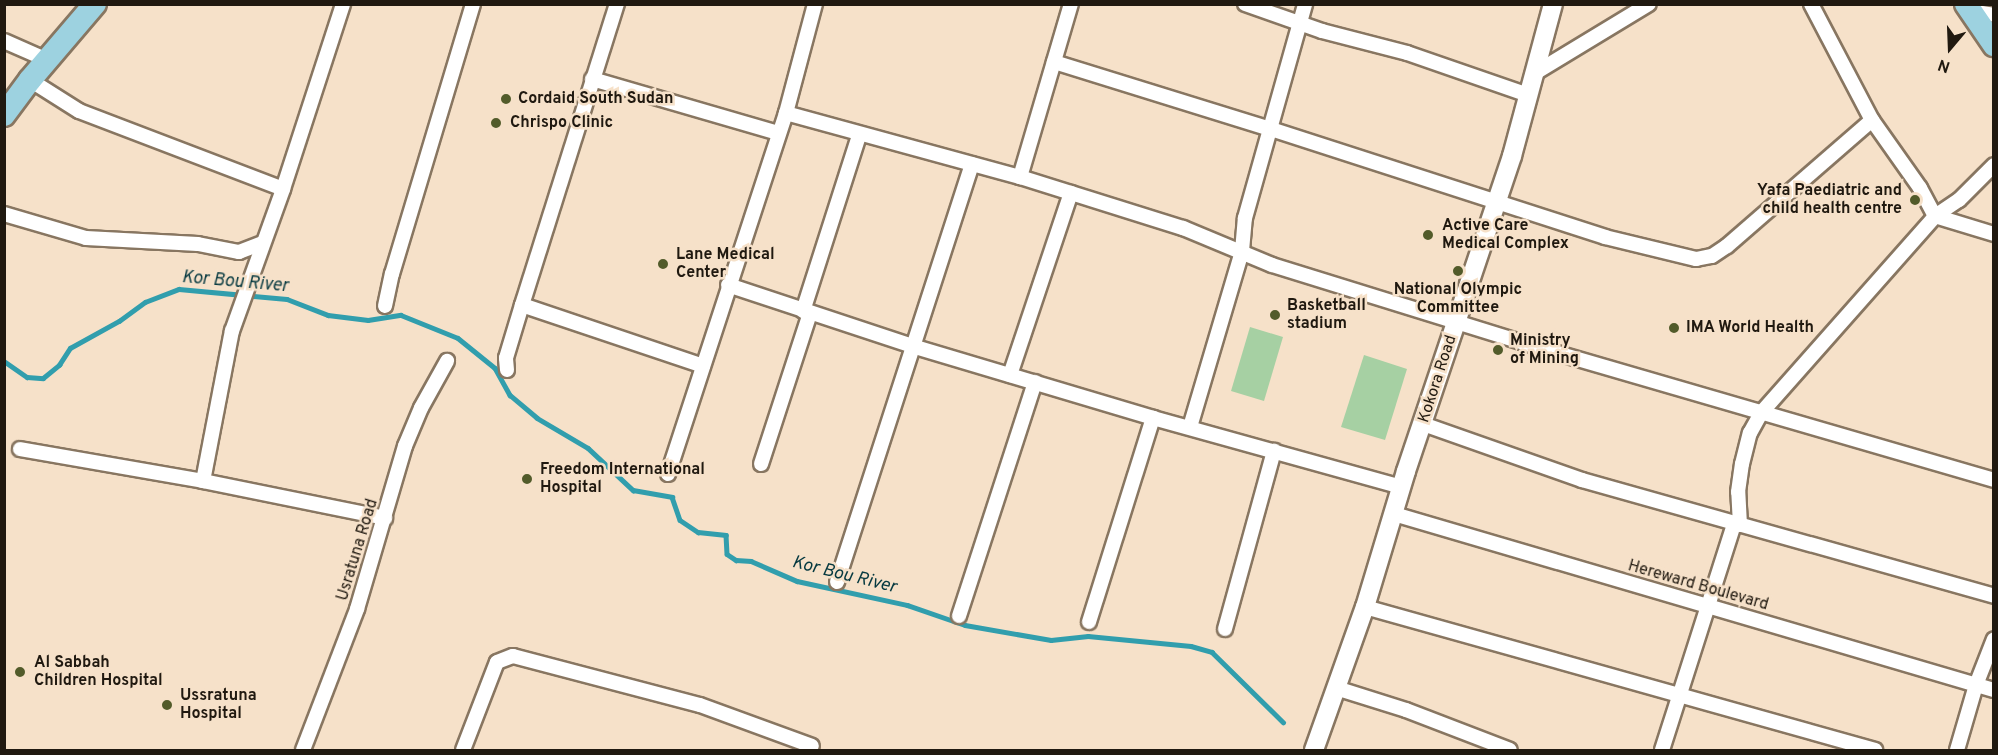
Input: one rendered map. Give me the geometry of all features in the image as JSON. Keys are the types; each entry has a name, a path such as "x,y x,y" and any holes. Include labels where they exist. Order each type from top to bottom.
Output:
{"main road":[{"path":"4,115 30,80 95,4"},
{"path":"1968,8 1994,45"}],"street":[{"path":"203,481 232,331 283,189 343,4"},
{"path":"385,306 392,274 473,4"},
{"path":"507,370 506,358 616,4"},
{"path":"668,474 786,113 816,4"},
{"path":"1020,177 1071,4"},
{"path":"1245,4 1299,24 1407,53 1528,95"},
{"path":"1190,427 1242,251 1245,218 1305,4"},
{"name":"Kokora Road","path":"1314,750 1365,607 1401,487 1497,203 1553,4"},
{"path":"1535,72 1649,4"},
{"path":"1811,4 1872,120 1920,188 1935,216 1994,234"},
{"path":"1968,8 1994,15"},
{"path":"4,41 47,60"},
{"path":"1054,62 1271,129 1605,237 1696,259 1712,256 1872,120"},
{"path":"592,79 778,133"},
{"path":"30,80 79,111 283,189"},
{"path":"786,113 859,135 1020,177 1183,228 1272,265 1457,320 1550,351 1994,480"},
{"path":"761,464 859,135"},
{"path":"837,582 972,164"},
{"path":"1662,750 1707,607 1737,524 1742,464 1750,433 1761,413 1935,216 1959,200 1994,165"},
{"path":"1010,375 1071,193"},
{"path":"4,214 86,238 198,244 239,252 262,243"},
{"path":"729,285 912,346 1153,418 1401,487"},
{"path":"522,305 703,366"},
{"name":"Usratuna Road","path":"303,750 357,609 386,518 405,446 421,408 447,361"},
{"path":"958,616 1035,382"},
{"path":"1089,622 1153,418"},
{"path":"1423,424 1544,468 1994,596"},
{"path":"20,448 203,481 386,518"},
{"path":"1225,629 1274,451"},
{"name":"Hereward Boulevard","path":"1394,514 1994,690"},
{"path":"1365,607 1875,750"},
{"path":"1957,750 1976,685 1994,639"},
{"path":"464,750 497,662 513,656 700,705 813,749"},
{"path":"1336,688 1406,710 1510,750"}],"green space":[{"path":"1250,327 1283,337 1264,401 1231,391"},
{"path":"1364,355 1407,369 1385,440 1341,427"}],"waterway":[{"name":"Kor Bou River","path":"4,361 27,377 43,378 59,365 70,348 119,321 145,302 179,289 287,299 328,315 368,320 401,315 458,338 495,368 510,395 537,418 588,448 633,490 672,497 680,520 698,532 726,535 727,554 736,560 751,561 797,581 907,605 965,625 1051,640 1088,636 1191,646 1212,652 1283,722"}],"place":[{"name":"Cordaid South Sudan","path":"506,99"},
{"name":"Chrispo Clinic","path":"496,123"},
{"name":"Yafa Paediatric and child health centre","path":"1915,200"},
{"name":"Active Care Medical Complex","path":"1428,235"},
{"name":"Lane Medical Center","path":"663,264"},
{"name":"National Olympic Committee","path":"1458,271"},
{"name":"Basketball stadium","path":"1275,315"},
{"name":"IMA World Health","path":"1674,328"},
{"name":"Ministry of Mining","path":"1498,350"},
{"name":"Freedom International Hospital","path":"527,479"},
{"name":"Al Sabbah Children Hospital","path":"20,672"},
{"name":"Ussratuna Hospital","path":"167,705"}]}
